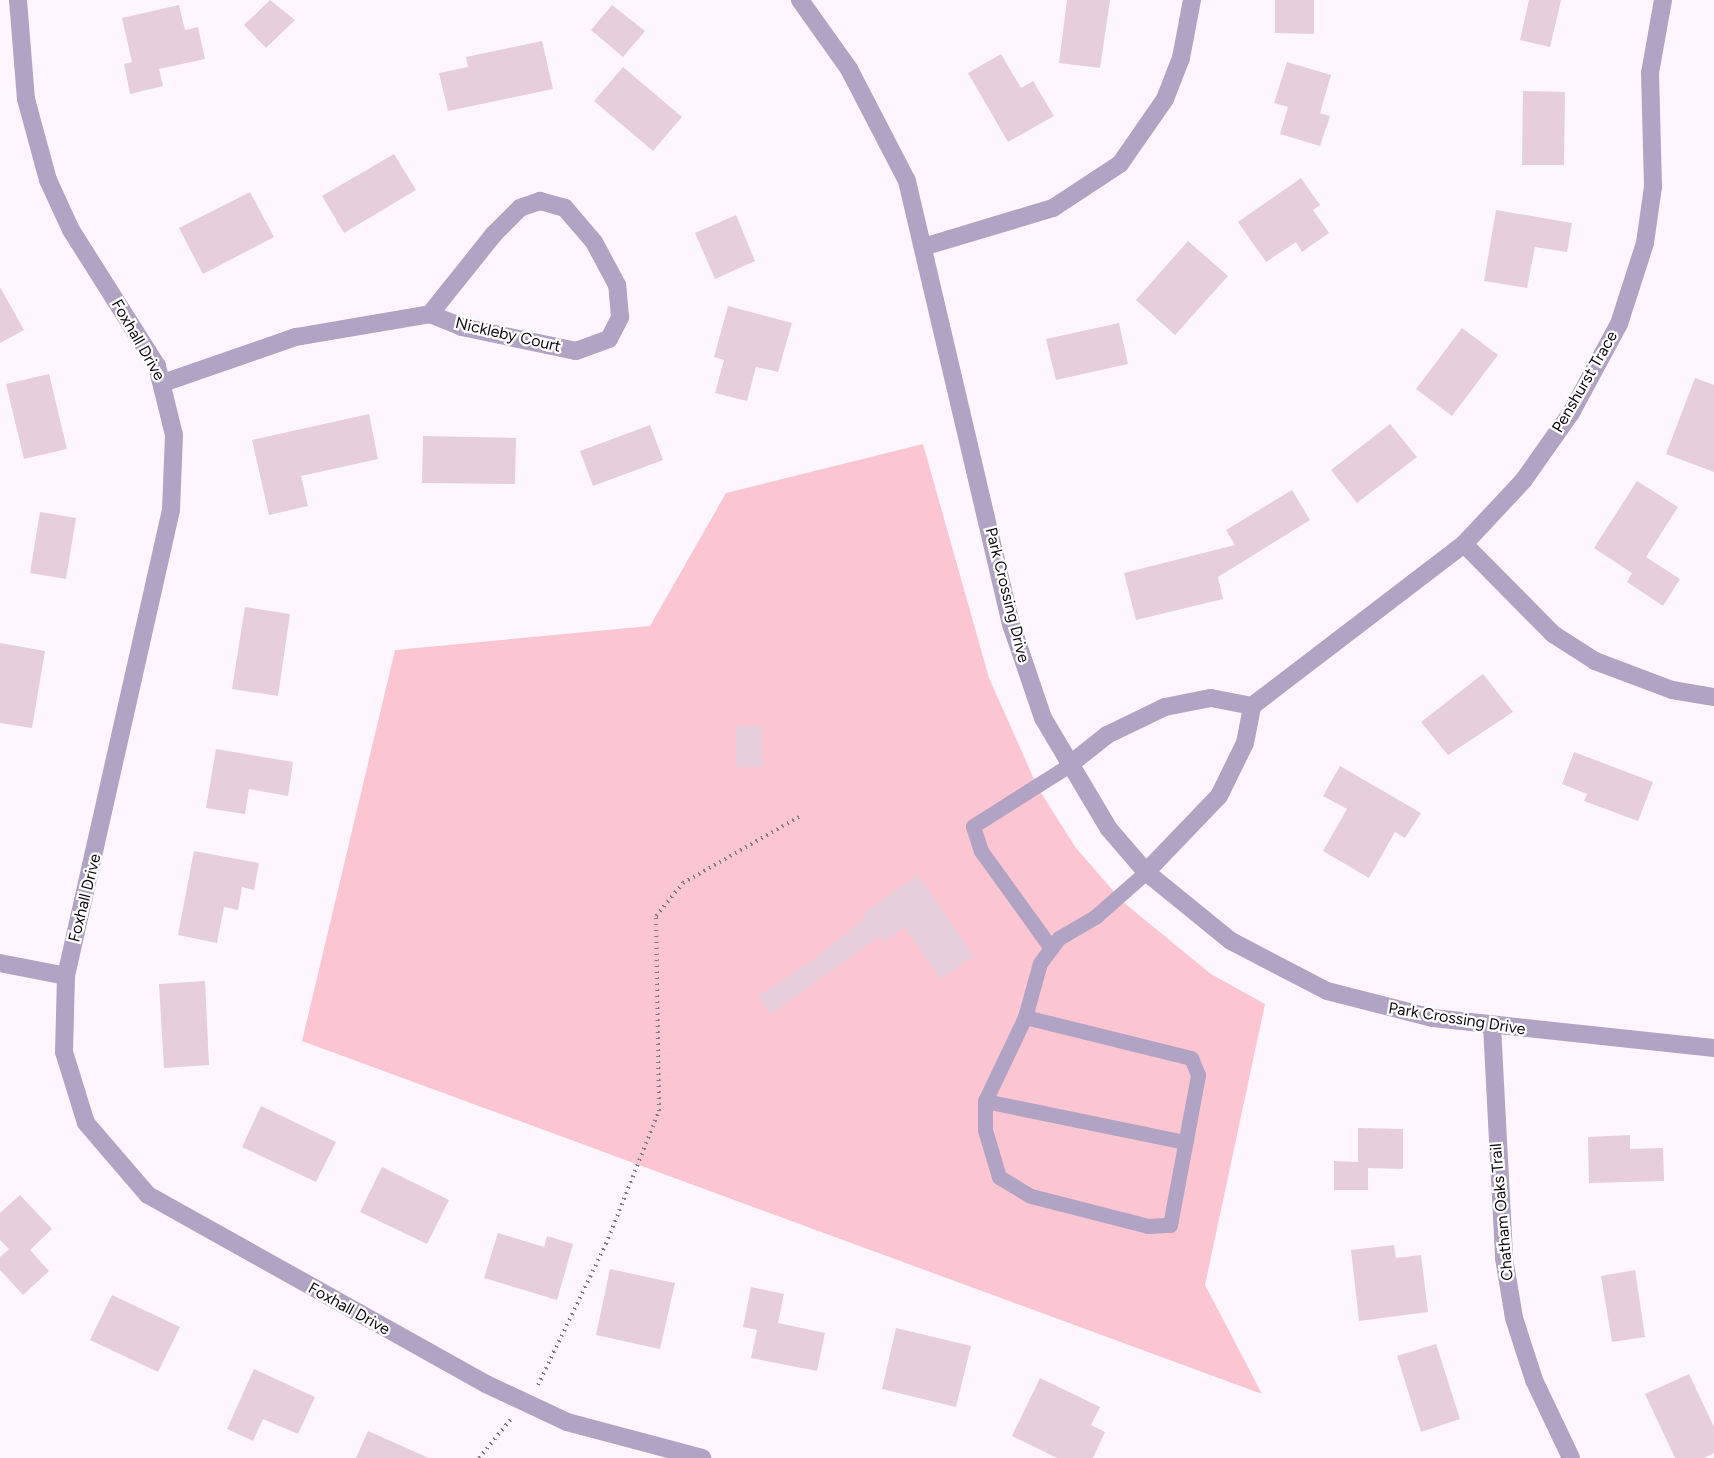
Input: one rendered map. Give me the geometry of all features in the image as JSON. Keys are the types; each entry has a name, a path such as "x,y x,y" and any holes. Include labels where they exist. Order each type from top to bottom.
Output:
{"street":[{"name":"Foxhall Drive","path":"18,0 26,99 48,180 71,230 163,382 174,435 171,510 66,976 67,1072 86,1123 125,1174 183,1217 526,1403 627,1442 702,1458"},
{"name":"Park Crossing Drive","path":"800,0 880,123 907,181 1012,627 1043,718 1068,766 1109,829 1146,872 1231,941 1287,973 1385,1007 1491,1026 1714,1048"},
{"path":"923,247 1053,208 1120,164 1166,99 1181,58 1192,0"},
{"name":"Penshurst Trace","path":"1252,706 1464,544 1522,481 1571,413 1627,302 1645,243 1653,187 1650,73 1663,0"},
{"name":"Nickleby Court","path":"540,201 565,208 594,242 617,285 620,317 609,339 576,351 462,327 430,314 494,234 520,208 540,201"},
{"path":"163,382 296,337 430,314"},
{"path":"1464,544 1553,634 1595,661 1672,690 1714,697"},
{"path":"1068,766 1107,735 1165,707 1212,698 1252,706 1245,743 1218,796 1146,872"},
{"path":"0,963 66,976"},
{"name":"Chatham Oaks Trail","path":"1491,1026 1504,1258 1515,1318 1534,1380 1571,1458"}],"lane":[{"path":"1052,948 981,851 973,826 1068,766"},
{"path":"1025,1017 1191,1058 1198,1075 1170,1225 1148,1226 1031,1196 999,1177 985,1130 985,1101 1025,1017 1040,963 1052,948 1146,872"},
{"path":"985,1101 1185,1142"}],"path":[{"path":"479,1458 526,1403 559,1347 656,1123 662,1086 656,916 683,883 802,815"}],"shaded area":[{"path":"923,444 989,678 1038,788 1076,848 1123,902 1211,974 1265,1004 1205,1285 1262,1394 302,1041 395,650 650,626 726,493"}],"building":[{"path":"270,0 295,20 266,48 244,25"},
{"path":"1067,0 1110,0 1100,68 1059,63"},
{"path":"1275,0 1314,0 1314,34 1275,33"},
{"path":"1529,0 1561,0 1550,47 1520,40"},
{"path":"179,5 185,30 198,27 205,59 159,69 163,86 130,94 124,64 132,62 122,18"},
{"path":"612,5 645,31 623,57 591,30"},
{"path":"542,41 553,89 448,111 439,73 468,67 466,57"},
{"path":"1001,54 1021,88 1033,81 1054,116 1008,142 968,73"},
{"path":"1287,62 1331,75 1320,113 1330,116 1320,146 1280,134 1288,107 1274,103"},
{"path":"623,67 682,117 653,151 594,101"},
{"path":"1523,91 1565,92 1564,165 1522,165"},
{"path":"394,154 416,190 344,233 322,196"},
{"path":"1301,178 1320,205 1313,210 1329,233 1302,252 1296,242 1266,262 1238,222"},
{"path":"250,192 274,237 203,274 179,228"},
{"path":"1496,210 1572,223 1567,252 1535,247 1527,288 1484,281"},
{"path":"736,215 755,261 715,279 695,233"},
{"path":"1188,241 1228,276 1175,335 1136,300"},
{"path":"0,287 24,330 0,343"},
{"path":"728,306 792,323 778,372 756,367 747,401 715,393 724,360 714,357"},
{"path":"1119,323 1128,364 1056,380 1046,339"},
{"path":"1462,328 1498,355 1452,416 1416,389"},
{"path":"49,374 67,449 24,459 6,384"},
{"path":"1695,378 1714,385 1714,472 1666,454"},
{"path":"369,414 378,459 301,476 308,506 269,515 252,440"},
{"path":"1390,424 1417,457 1357,503 1331,470"},
{"path":"650,425 663,460 593,486 580,451"},
{"path":"423,436 516,438 515,484 422,483"},
{"path":"1637,481 1678,507 1646,557 1680,579 1663,606 1627,582 1632,573 1594,548"},
{"path":"1292,490 1310,520 1218,577 1223,599 1136,620 1124,573 1235,545 1226,530"},
{"path":"40,512 76,518 66,579 30,573"},
{"path":"245,607 290,614 278,696 232,689"},
{"path":"0,643 45,651 32,728 0,723"},
{"path":"1483,674 1513,712 1448,755 1421,722"},
{"path":"736,726 762,726 762,767 736,767"},
{"path":"216,749 293,762 288,796 249,789 245,814 206,808"},
{"path":"1574,752 1653,782 1638,821 1584,801 1587,794 1562,784"},
{"path":"1340,766 1421,813 1405,838 1395,832 1369,878 1323,851 1347,809 1323,796"},
{"path":"194,851 259,863 254,890 242,887 238,910 224,907 217,943 178,935"},
{"path":"918,875 974,956 941,979 904,927 884,942 880,936 771,1014 758,996 809,963 866,917 863,913"},
{"path":"205,981 209,1065 164,1068 159,984"},
{"path":"261,1106 336,1142 316,1182 242,1147"},
{"path":"1358,1128 1403,1129 1403,1169 1368,1168 1368,1190 1334,1190 1334,1161 1358,1162"},
{"path":"1630,1135 1630,1149 1663,1148 1664,1181 1589,1183 1588,1137"},
{"path":"382,1167 449,1200 427,1244 360,1212"},
{"path":"20,1195 52,1229 30,1250 49,1271 23,1295 0,1270 0,1257 9,1249 0,1240 0,1213"},
{"path":"498,1233 544,1247 547,1236 573,1244 557,1300 484,1278"},
{"path":"1394,1245 1396,1258 1421,1255 1428,1312 1359,1321 1351,1250"},
{"path":"610,1269 675,1283 660,1349 596,1335"},
{"path":"1635,1270 1645,1337 1612,1342 1601,1276"},
{"path":"751,1287 784,1294 778,1323 825,1333 817,1371 751,1358 757,1330 743,1327"},
{"path":"112,1295 180,1327 158,1372 90,1340"},
{"path":"896,1328 971,1346 956,1407 882,1389"},
{"path":"1436,1344 1460,1419 1421,1432 1397,1356"},
{"path":"254,1369 315,1397 298,1434 263,1419 253,1441 227,1429"},
{"path":"1689,1374 1714,1427 1714,1453 1704,1458 1675,1458 1645,1394"},
{"path":"1040,1378 1100,1407 1091,1425 1105,1432 1093,1458 1057,1458 1012,1436"},
{"path":"368,1431 429,1458 356,1458"}]}
